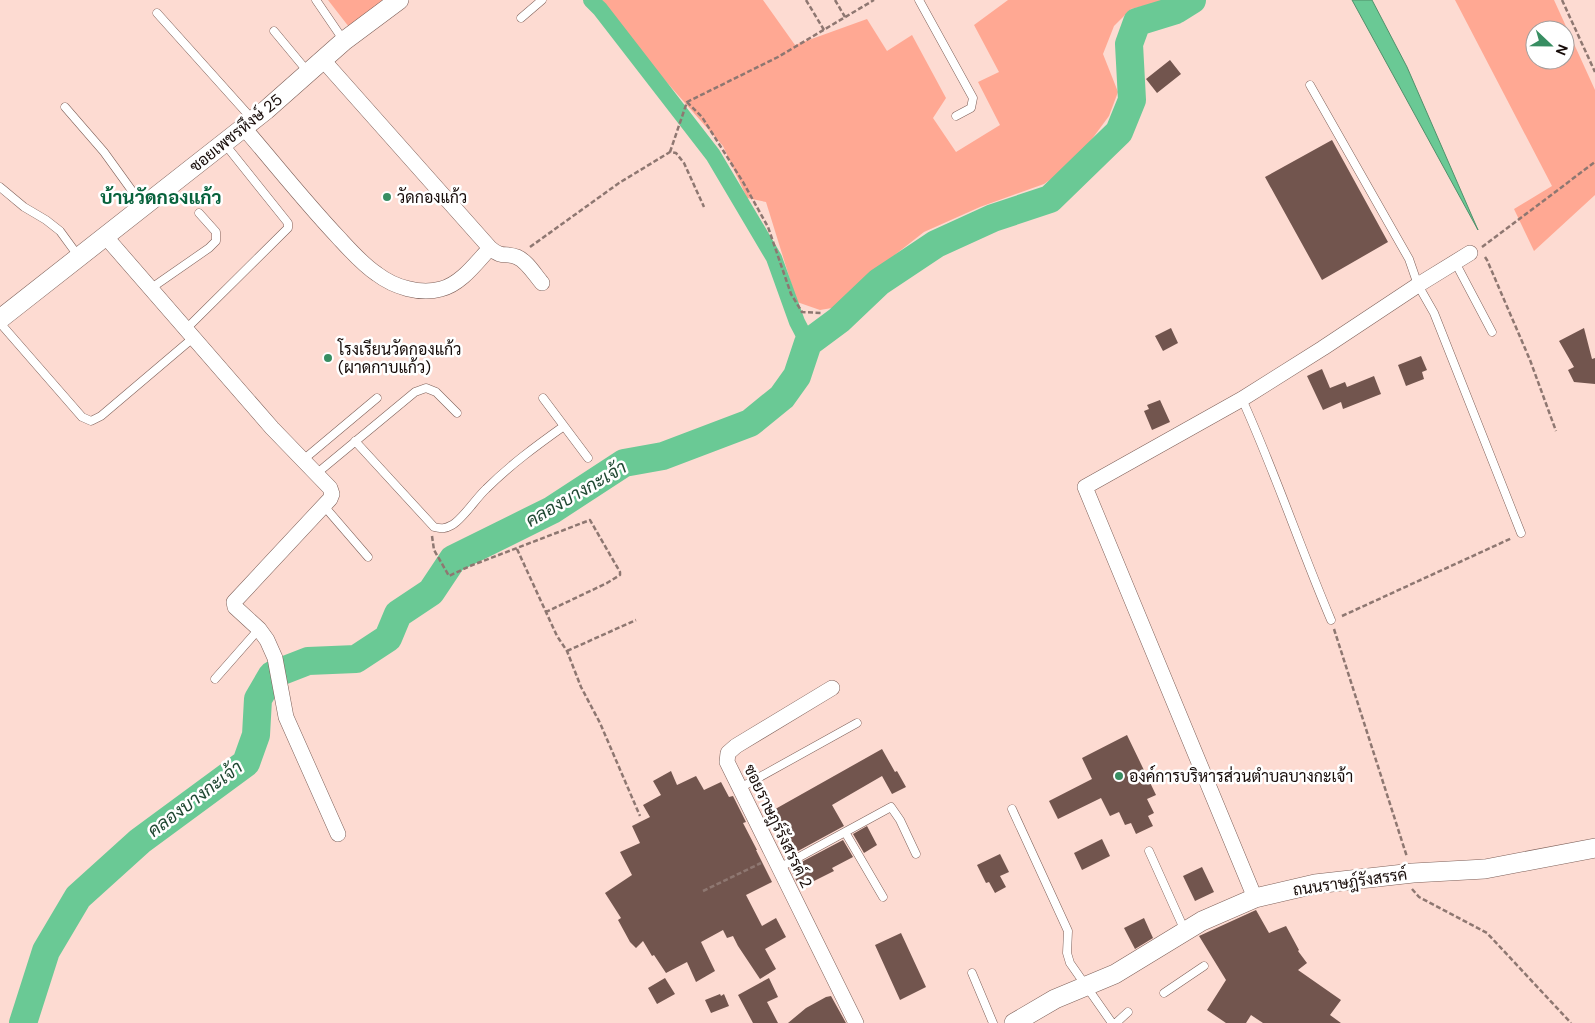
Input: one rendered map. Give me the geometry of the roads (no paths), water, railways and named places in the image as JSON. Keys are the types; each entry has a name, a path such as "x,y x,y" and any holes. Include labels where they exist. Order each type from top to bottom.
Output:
{"street":[{"name":"ซอยเพชรหึงษ์ 25","path":"0,319 248,124 344,41 399,0"},
{"path":"323,60 490,248 498,255 516,257 525,263 542,283"},
{"path":"248,124 323,222 376,274 392,284 420,292 442,289 459,280 490,248"},
{"path":"105,236 272,428 330,488 332,494 330,499 234,602 235,607 259,629 267,640 275,658 286,717 338,834"},
{"path":"1255,898 1085,487 1242,399 1323,348 1418,284 1455,262 1477,252"},
{"name":"ซอยราษฎร์รังสรรค์ 2","path":"832,688 736,746 728,753 727,762 856,1023"},
{"name":"ถนนราษฎ์รังสรรค์","path":"1014,1023 1055,999 1115,974 1202,921 1255,898 1315,884 1413,873 1485,869 1595,848"}],"lane":[{"path":"316,0 344,41"},
{"path":"521,18 542,0"},
{"path":"919,0 973,98 971,108 956,116"},
{"path":"157,13 248,124"},
{"path":"274,31 308,72"},
{"path":"1310,85 1409,259 1418,284 1434,313 1521,533"},
{"path":"65,107 104,152 143,206"},
{"path":"0,323 82,417 91,421 101,416 189,334 288,228 288,223 224,143"},
{"path":"0,187 24,207 60,231 79,257"},
{"path":"150,289 209,248 216,241 216,232 199,213"},
{"path":"1455,262 1492,332"},
{"path":"316,474 415,392 426,388 436,392 458,413"},
{"path":"304,460 377,398"},
{"path":"542,398 588,458"},
{"path":"1242,399 1331,620"},
{"path":"355,442 434,527 442,529 454,525 484,490 506,470 564,426"},
{"path":"324,506 368,557"},
{"path":"216,678 259,629"},
{"path":"740,788 857,723"},
{"path":"776,862 845,832 890,807 900,820 916,854"},
{"path":"1012,809 1068,931 1067,953 1070,964 1114,1023 1128,1012"},
{"path":"845,832 883,897"},
{"path":"1149,851 1185,932"},
{"path":"1164,993 1204,966"},
{"path":"972,973 993,1023"}],"waterway":[{"path":"591,0 600,9 713,155 774,258 797,322 808,343"},
{"name":"คลองบางกะเจ้า","path":"23,1023 46,951 78,897 140,841 246,763 256,735 258,699 272,675 308,661 356,659 388,638 398,614 431,592 453,559 552,510 624,463 663,456 750,423 782,397 797,376 808,343 839,320 879,282 936,244 993,218 1050,199 1119,132 1132,100 1129,44 1137,22 1176,10 1192,0"}],"place":[{"name":"วัดกองแก้ว","path":"387,197"},
{"name":"โรงเรียนวัดกองแก้ว (ผาดกาบแก้ว)","path":"328,358"},
{"name":"องค์การบริหารส่วนตำบลบางกะเจ้า","path":"1119,776"}],"district":[{"name":"บ้านวัดกองแก้ว","path":"161,197"}]}
